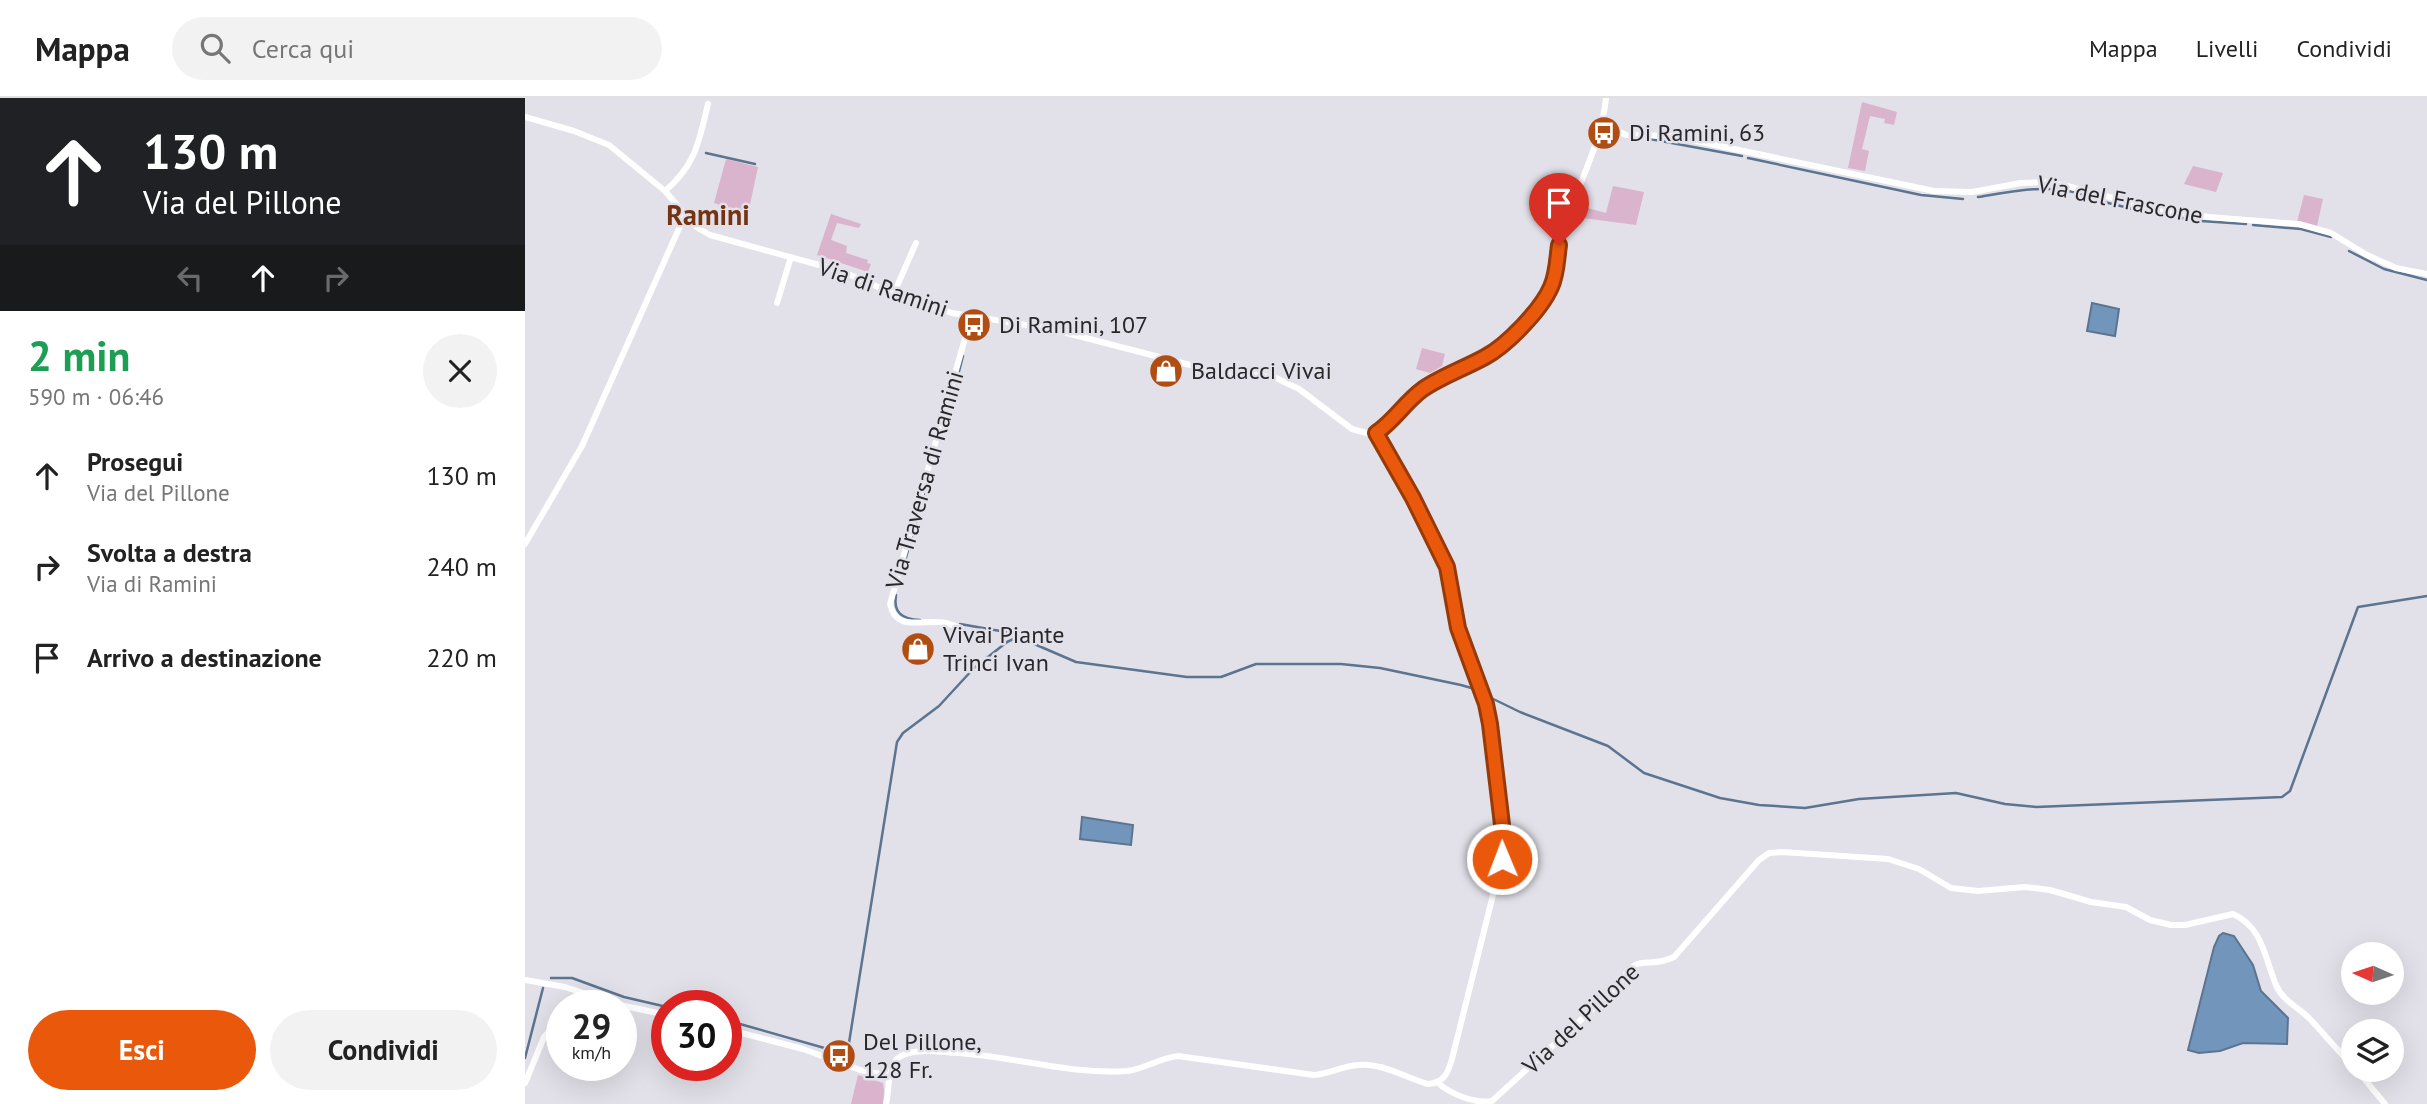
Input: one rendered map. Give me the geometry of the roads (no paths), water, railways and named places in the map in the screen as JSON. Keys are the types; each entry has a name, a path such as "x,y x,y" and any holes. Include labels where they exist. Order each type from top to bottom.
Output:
{"street":[{"path":"1438,1083 1450,1067 1502,859 1503,833 1486,704 1458,628 1443,557 1376,433 1390,422 1405,403 1423,390 1489,355 1513,335 1537,309 1552,285 1563,230 1602,123 1606,98"},
{"path":"665,191 684,172 694,156 708,104"},
{"name":"Via di Ramini","path":"525,117 602,141 665,191 696,227 705,233 841,271 935,308 971,317 1051,329 1207,369 1271,376 1299,389 1352,429 1366,434 1376,433"},
{"name":"Via del Frascone","path":"1602,123 1626,135 1660,135 1691,140 1934,191 1972,192 2021,183 2044,183 2067,186 2155,209 2299,225 2332,233 2367,255 2396,268 2427,274"},
{"path":"525,544 582,446 685,215"},
{"path":"894,293 916,243"},
{"path":"777,303 791,257"},
{"name":"Via Traversa di Ramini","path":"961,628 939,622 912,624 902,621 893,614 890,604 971,317"},
{"name":"Via del Pillone","path":"890,1076 898,1058 922,1052 964,1054 1050,1067 1109,1071 1133,1070 1178,1056 1314,1075 1353,1065 1366,1065 1428,1084 1438,1083 1467,1100 1483,1104 1492,1101 1618,986 1626,971 1638,962 1661,962 1674,957 1759,860 1769,853 1782,852 1888,859 1919,869 1951,888 1978,891 2025,887 2050,890 2091,902 2126,907 2150,920 2171,925 2185,925 2233,914 2244,921 2260,941 2279,991 2341,1055"},
{"path":"525,980 576,990"},
{"path":"742,1033 803,1049 860,1070 890,1076 886,1104"},
{"path":"525,1083 546,1035"},
{"name":"Via del Pillone","path":"2367,1082 2385,1104"}],"water":[{"path":"2092,303 2119,309 2115,336 2087,331"},
{"path":"1082,817 1133,825 1131,845 1080,839"},
{"path":"2223,933 2234,936 2253,965 2261,991 2288,1018 2287,1044 2243,1043 2220,1051 2199,1053 2188,1050 2214,947"}],"waterway":[{"path":"1650,139 1742,156"},
{"path":"706,153 755,164"},
{"path":"1748,158 1921,195 1963,199"},
{"path":"1978,197 2022,190 2051,189 2094,199"},
{"path":"2100,201 2133,209"},
{"path":"2139,211 2194,220"},
{"path":"2201,221 2246,224"},
{"path":"2253,225 2301,229 2331,237"},
{"path":"2349,251 2384,269 2427,280"},
{"path":"956,383 963,356"},
{"path":"901,575 926,487"},
{"path":"896,595 896,606 900,614 920,620"},
{"path":"1483,694 1520,712 1608,746 1644,773 1720,798 1759,805 1805,808 1859,799 1956,793 2005,804 2036,807 2282,797 2290,791 2358,607 2427,596"},
{"path":"960,624 1006,632"},
{"path":"742,1025 835,1051 848,1049 897,742 903,733 939,706 974,668 1007,642 1018,637 1076,662 1187,677 1221,677 1256,664 1341,664 1380,668 1478,690"},
{"path":"551,978 572,978 624,997 651,1003"},
{"path":"525,1058 543,988"}],"place":[{"name":"Di Ramini, 63","path":"1604,133"},
{"name":"Di Ramini, 107","path":"974,325"},
{"name":"Baldacci Vivai","path":"1166,371"},
{"name":"Vivai Piante Trinci Ivan","path":"918,649"},
{"name":"Del Pillone, 128 Fr.","path":"839,1056"}],"district":[{"name":"Ramini","path":"708,215"}]}
